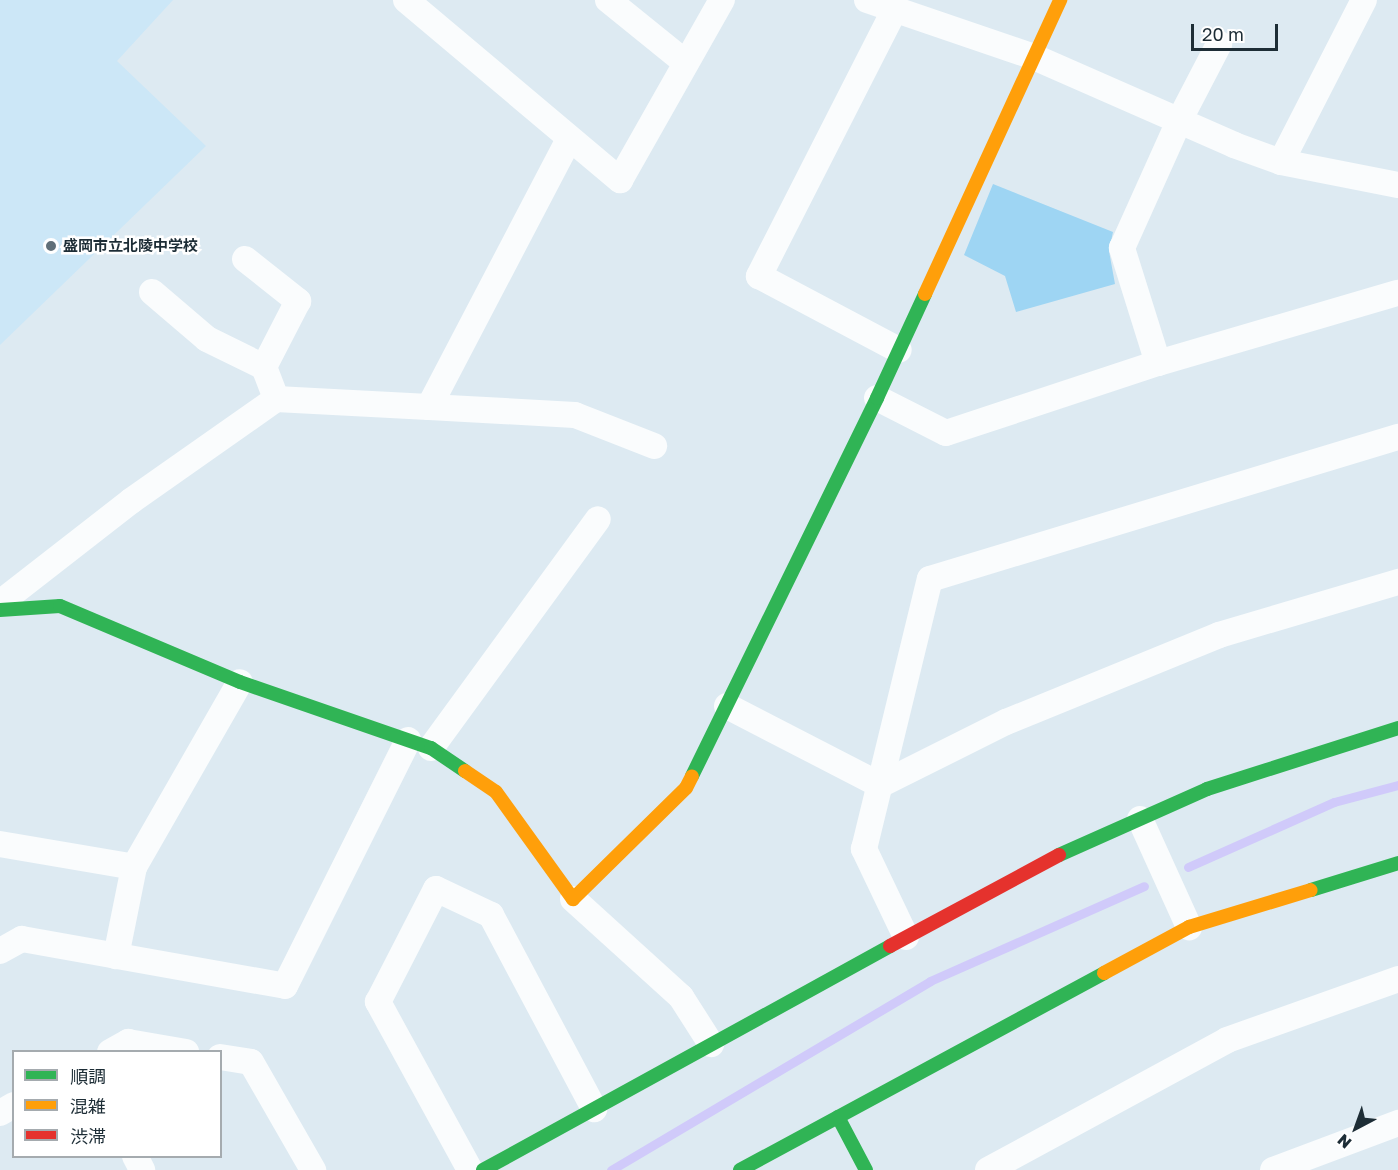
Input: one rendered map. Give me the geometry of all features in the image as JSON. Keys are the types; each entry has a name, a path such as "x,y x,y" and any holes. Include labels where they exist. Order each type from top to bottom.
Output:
{"street":[{"path":"406,0 569,140 620,180 722,0"},
{"path":"608,0 686,63"},
{"path":"867,0 1034,57 1179,121 1281,162 1398,185"},
{"path":"573,899 686,788 877,398 1060,0"},
{"path":"1281,162 1364,0"},
{"path":"895,9 759,276 899,350"},
{"path":"1158,363 1122,248 1179,121 1219,44"},
{"path":"429,407 569,140"},
{"path":"245,260 298,301 264,367"},
{"path":"152,292 207,339 264,367 276,399"},
{"path":"877,398 946,434 1158,363 1398,293"},
{"path":"0,603 131,501 276,399 575,415 654,446"},
{"path":"906,937 864,849 930,579 1398,437"},
{"path":"0,951 22,939 285,986 419,744 598,519"},
{"path":"880,785 1006,722 1219,635 1398,582"},
{"path":"0,610 60,606 240,682 419,744 496,792 573,899 681,997 711,1044"},
{"path":"116,956 134,867 240,682"},
{"path":"727,706 880,785"},
{"path":"483,1170 1038,864 1207,789 1398,728"},
{"path":"1140,819 1189,927"},
{"path":"0,844 134,867"},
{"path":"740,1170 1189,927 1398,863"},
{"path":"470,1170 378,1002 436,890 491,915 594,1109"},
{"path":"988,1170 1227,1041 1398,979"},
{"path":"114,1050 128,1042 174,1050"},
{"path":"222,1057 251,1062 313,1170"},
{"path":"837,1117 866,1170"},
{"path":"1273,1170 1398,1123"}],"shaded area":[{"name":"盛岡市立北陵中学校","path":"0,0 173,0 117,61 206,146 0,345"},
{"path":"993,184 1113,232 1109,251 1115,284 1016,312 1005,276 964,255"}],"waterway":[{"path":"1188,867 1334,802 1398,785"},
{"path":"611,1170 930,981 1144,886"}],"traffic: fast":[{"path":"692,776 877,398 925,294"},
{"path":"0,610 60,606 240,682 431,748 465,771"},
{"path":"1059,855 1207,789 1398,728"},
{"path":"1311,890 1398,863"},
{"path":"483,1170 890,946"},
{"path":"740,1170 1104,973"},
{"path":"838,1117 866,1170"}],"traffic: slow":[{"path":"925,294 1060,0"},
{"path":"465,771 496,792 573,899 686,788 692,776"},
{"path":"1104,973 1189,927 1311,890"}],"traffic: jam":[{"path":"890,946 1059,855"}],"place":[{"name":"盛岡市立北陵中学校","path":"51,246"}]}
